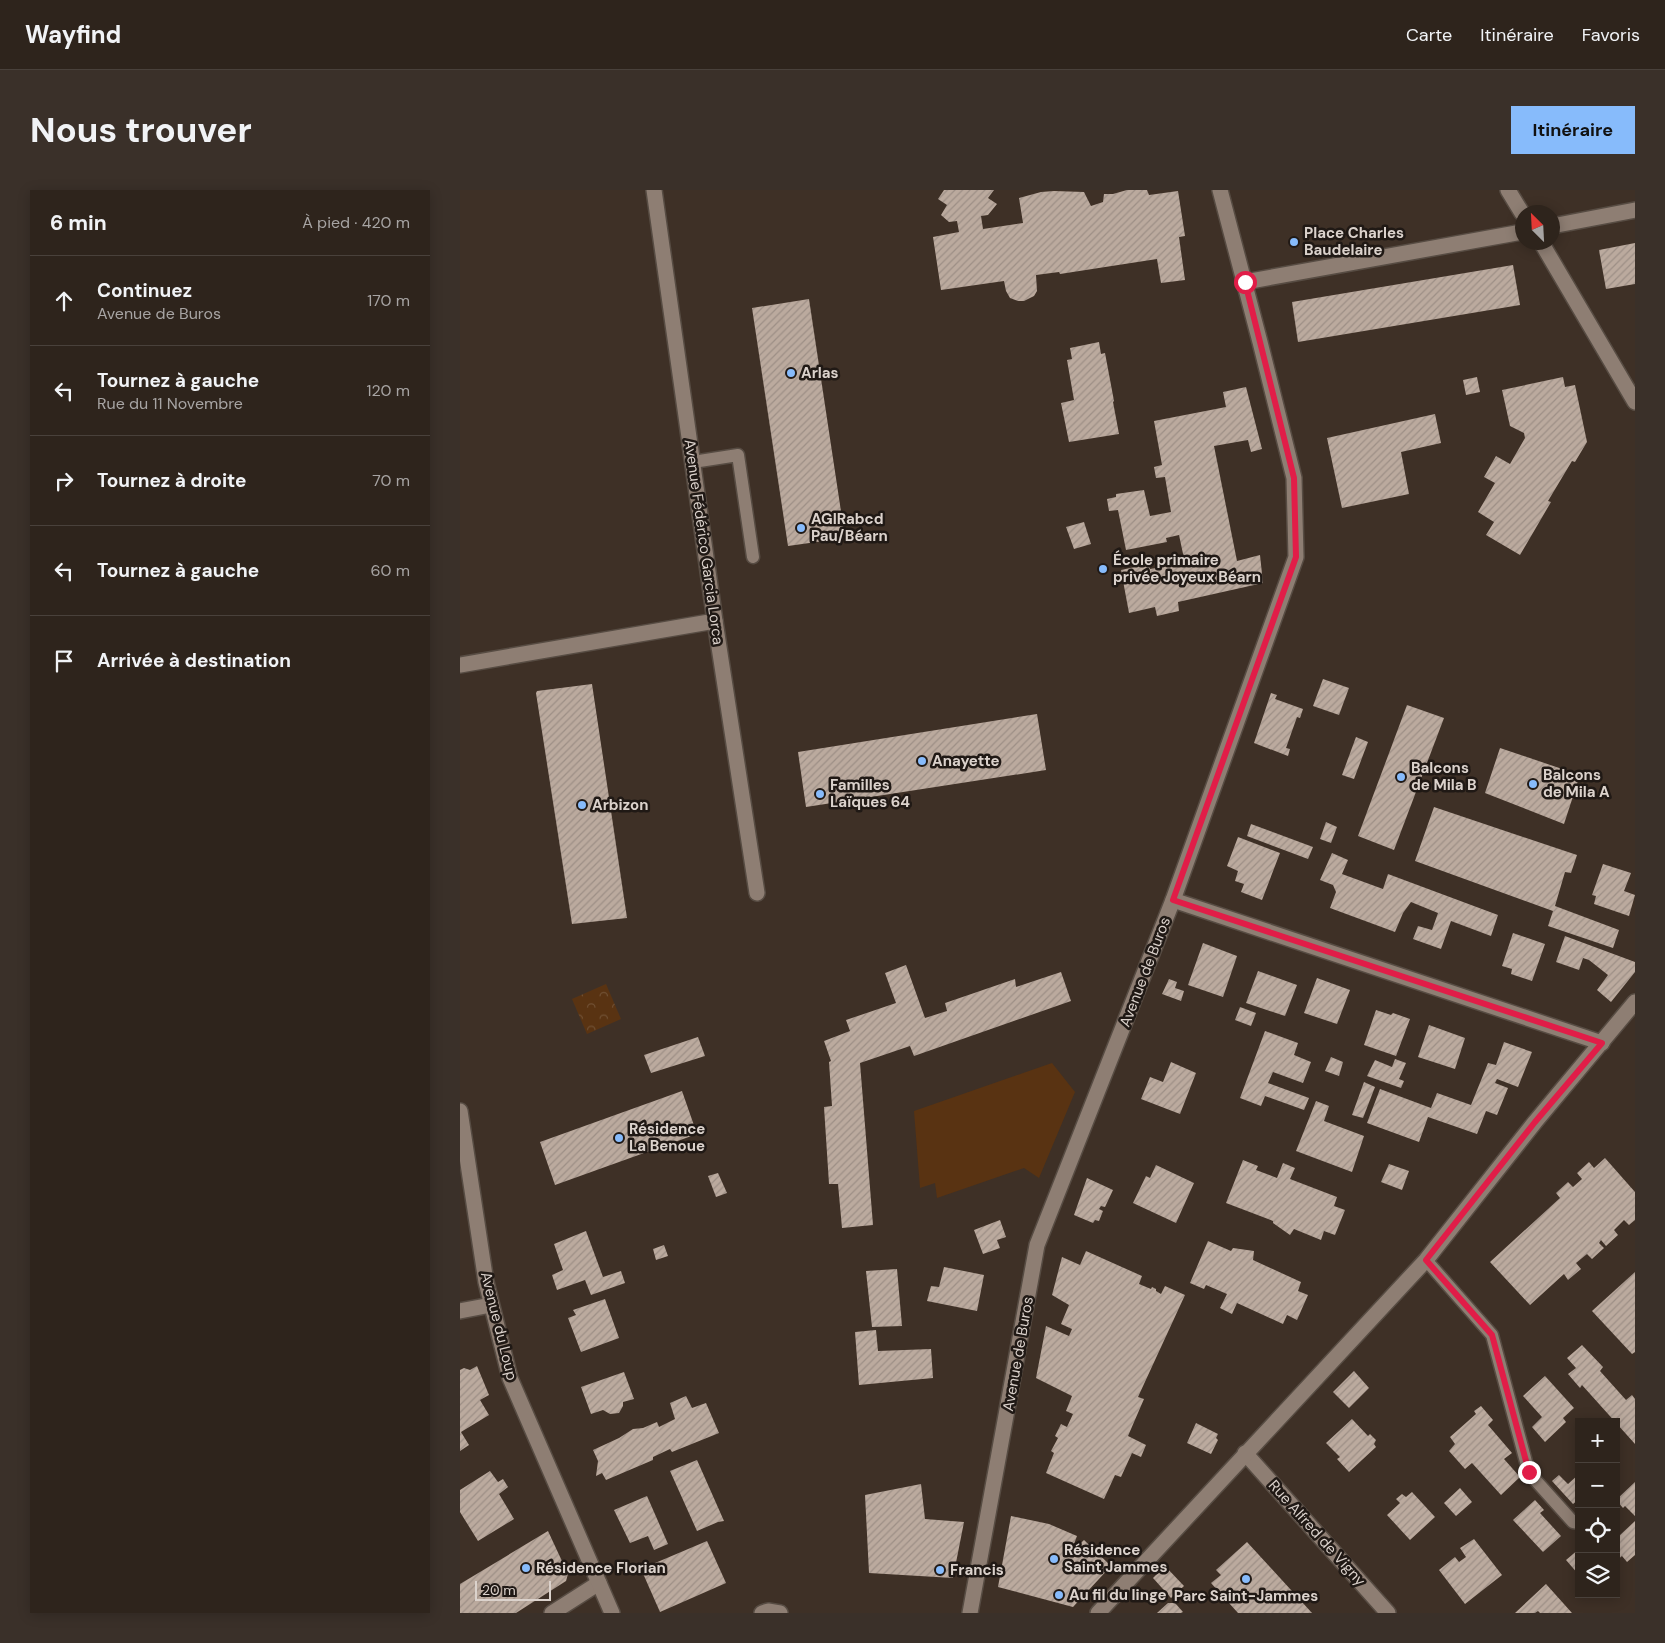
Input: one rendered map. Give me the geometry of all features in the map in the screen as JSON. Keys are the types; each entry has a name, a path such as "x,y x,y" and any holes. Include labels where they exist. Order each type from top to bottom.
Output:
{"street":[{"name":"Avenue Fédérico Garcia Lorca","path":"654,190 715,621 757,893"},
{"name":"Avenue de Buros","path":"970,1613 1037,1245 1173,900 1296,557 1294,478 1220,190"},
{"path":"1508,190 1517,205"},
{"path":"1560,224 1635,210"},
{"path":"1245,282 1515,233"},
{"path":"1546,250 1635,402"},
{"path":"460,666 715,621"},
{"path":"1173,900 1602,1043"},
{"path":"1098,1613 1426,1260 1535,1122 1635,1002"},
{"name":"Avenue du Loup","path":"460,1111 491,1305 510,1378 612,1613"},
{"path":"460,1311 491,1305"},
{"name":"Rue Alfred de Vigny","path":"1245,1453 1388,1613"},
{"path":"552,1613 599,1583"},
{"path":"762,1613 768,1611 780,1613"}],"lane":[{"path":"693,462 738,455 753,557"},
{"path":"1426,1260 1492,1335 1529,1472 1572,1522 1575,1522"}],"green space":[{"path":"606,984 621,1019 587,1034 572,999"},
{"path":"1052,1063 1075,1092 1039,1178 1024,1168 937,1198 935,1183 920,1188 914,1111"}],"building":[{"path":"944,190 994,190 988,198 997,204 988,215 981,216 983,229 1023,223 1019,198 1041,192 1084,192 1091,206 1103,202 1104,194 1113,194 1127,190 1147,190 1149,195 1178,191 1185,236 1179,237 1185,280 1161,283 1157,259 1060,274 1059,272 1036,275 1037,291 1034,296 1024,301 1010,298 1004,281 941,290 933,237 959,232 957,221 949,222 941,215 947,205 938,199"},
{"path":"1635,243 1635,284 1606,289 1599,250"},
{"path":"1513,265 1520,305 1298,342 1292,302"},
{"name":"Arlas","path":"809,299 845,538 788,546 752,308"},
{"path":"1099,342 1101,354 1105,353 1119,434 1069,442 1061,403 1074,400 1067,360 1072,359 1070,348"},
{"path":"1477,377 1480,392 1466,395 1463,380"},
{"path":"1563,377 1565,387 1575,385 1587,442 1575,462 1572,461 1548,501 1551,502 1520,555 1486,535 1494,522 1478,512 1495,483 1484,477 1496,456 1510,464 1525,438 1524,433 1510,426 1502,390"},
{"path":"1246,387 1262,449 1251,452 1248,440 1214,446 1237,561 1260,555 1263,583 1178,602 1179,611 1157,616 1155,607 1129,613 1121,570 1149,564 1150,569 1185,563 1179,535 1166,538 1167,542 1126,550 1118,510 1109,511 1107,499 1116,497 1116,494 1144,490 1150,516 1171,512 1165,477 1156,478 1154,467 1162,465 1154,421 1226,407 1223,392"},
{"path":"1435,414 1441,443 1401,452 1409,494 1342,508 1327,438"},
{"path":"1084,522 1091,544 1074,549 1066,527"},
{"path":"1323,679 1349,688 1339,715 1313,706"},
{"name":"Arbizon","path":"592,684 627,918 572,924 536,693 537,691"},
{"path":"1271,693 1277,695 1275,699 1303,709 1300,718 1297,717 1286,748 1290,749 1288,756 1254,743"},
{"name":"Balcons de Mila B","path":"1407,705 1444,718 1394,850 1358,836"},
{"name":"Anayette","path":"1037,714 1046,770 806,807 798,752"},
{"path":"1356,737 1368,742 1354,779 1342,775"},
{"name":"Balcons de Mila A","path":"1500,748 1580,775 1564,824 1485,793"},
{"path":"1434,807 1577,855 1571,873 1565,872 1555,906 1619,930 1613,948 1548,926 1553,911 1415,861"},
{"path":"1326,822 1337,827 1331,843 1320,839"},
{"path":"1251,824 1313,847 1308,859 1247,836"},
{"path":"1238,837 1280,853 1262,900 1241,892 1244,884 1235,881 1238,871 1227,866"},
{"path":"1332,853 1348,860 1342,874 1383,889 1388,874 1498,915 1491,936 1451,921 1441,949 1413,939 1418,926 1432,930 1438,913 1411,902 1403,913 1395,932 1330,908 1336,892 1333,885 1320,880"},
{"path":"1603,864 1631,873 1624,891 1635,895 1629,916 1594,904 1596,896 1592,895"},
{"path":"1513,933 1545,944 1532,981 1511,974 1512,969 1502,966"},
{"path":"1565,936 1635,962 1635,972 1611,1002 1597,990 1608,975 1589,960 1583,958 1579,970 1556,962"},
{"path":"1203,943 1237,956 1223,997 1188,985"},
{"path":"906,965 925,1018 947,1011 945,1003 1015,979 1016,987 1061,972 1071,1001 914,1056 910,1046 860,1063 873,1225 842,1228 838,1184 829,1184 824,1107 832,1106 829,1062 831,1061 824,1041 850,1031 846,1020 896,1003 885,973"},
{"path":"1258,971 1297,985 1285,1016 1246,1003"},
{"path":"1317,978 1350,990 1337,1024 1304,1013"},
{"path":"1169,979 1177,982 1175,988 1184,991 1181,1001 1162,994"},
{"path":"1240,1007 1256,1013 1251,1026 1235,1020"},
{"path":"1376,1010 1410,1019 1396,1056 1364,1045"},
{"path":"1429,1025 1465,1038 1455,1069 1418,1057"},
{"path":"1265,1031 1298,1043 1294,1055 1311,1062 1303,1083 1273,1072 1268,1083 1309,1098 1304,1110 1265,1096 1261,1106 1240,1098"},
{"path":"698,1037 705,1056 651,1073 644,1055"},
{"path":"1504,1042 1532,1052 1518,1087 1497,1079 1495,1083 1508,1088 1497,1115 1486,1111 1477,1134 1428,1117 1419,1142 1367,1123 1380,1089 1431,1108 1437,1093 1471,1105 1488,1063 1496,1065"},
{"path":"1331,1057 1343,1062 1339,1076 1325,1071"},
{"path":"1395,1059 1406,1063 1399,1079 1404,1081 1401,1088 1367,1076 1375,1060 1392,1067"},
{"path":"1171,1062 1196,1073 1180,1114 1141,1099 1150,1077 1163,1082"},
{"path":"1364,1082 1375,1087 1363,1118 1352,1115"},
{"name":"Résidence La Benoue","path":"682,1091 697,1134 555,1185 540,1142"},
{"path":"1316,1101 1329,1106 1324,1121 1364,1136 1352,1172 1296,1151"},
{"path":"1605,1158 1635,1192 1635,1220 1629,1225 1624,1220 1614,1230 1618,1235 1606,1246 1601,1240 1599,1243 1604,1248 1592,1259 1587,1254 1576,1263 1581,1269 1568,1280 1564,1274 1530,1305 1490,1262 1560,1198 1556,1193 1568,1182 1573,1187 1582,1179 1577,1173 1589,1162 1594,1168"},
{"path":"1243,1160 1258,1166 1256,1170 1277,1178 1283,1163 1295,1168 1290,1179 1337,1197 1334,1206 1345,1210 1335,1235 1324,1231 1321,1240 1294,1229 1290,1235 1273,1223 1273,1221 1226,1203"},
{"path":"1389,1164 1409,1171 1402,1190 1381,1182"},
{"path":"1156,1165 1194,1183 1176,1223 1133,1203 1146,1176 1150,1178"},
{"path":"718,1173 727,1193 716,1197 708,1176"},
{"path":"1087,1178 1113,1190 1105,1207 1101,1206 1099,1209 1103,1211 1099,1221 1095,1220 1093,1223 1074,1215"},
{"path":"1000,1220 1006,1237 997,1240 1000,1248 983,1254 974,1230"},
{"path":"586,1231 603,1277 621,1271 625,1283 591,1295 585,1280 557,1290 552,1275 563,1270 554,1244"},
{"path":"1208,1241 1231,1251 1233,1248 1254,1251 1253,1260 1301,1282 1298,1291 1308,1295 1297,1320 1287,1315 1283,1324 1237,1303 1232,1314 1220,1308 1227,1294 1206,1285 1204,1289 1190,1283"},
{"path":"664,1245 668,1256 656,1260 653,1249"},
{"path":"1086,1251 1142,1276 1139,1284 1151,1289 1152,1287 1161,1294 1165,1286 1185,1295 1138,1397 1144,1399 1128,1436 1146,1445 1141,1457 1132,1453 1121,1477 1115,1475 1104,1499 1046,1473 1054,1453 1051,1451 1058,1438 1055,1436 1061,1424 1067,1427 1073,1414 1066,1411 1072,1396 1036,1378 1046,1326 1069,1336 1072,1329 1061,1324 1069,1305 1052,1295 1062,1257 1080,1265"},
{"path":"944,1267 984,1275 977,1311 927,1301 931,1286 939,1287"},
{"path":"897,1269 902,1326 872,1327 866,1271"},
{"path":"1635,1272 1635,1352 1632,1354 1592,1311"},
{"path":"605,1299 619,1338 581,1352 568,1318 576,1315 573,1310"},
{"path":"876,1330 878,1351 931,1349 933,1378 859,1385 855,1332"},
{"path":"1582,1345 1603,1367 1600,1371 1626,1400 1632,1395 1635,1399 1635,1444 1620,1427 1620,1418 1612,1418 1582,1385 1580,1388 1568,1374 1576,1368 1567,1358"},
{"path":"477,1366 489,1395 480,1400 489,1415 461,1432 469,1445 460,1451 460,1370 464,1368 470,1370"},
{"path":"1354,1371 1369,1388 1349,1408 1333,1392"},
{"path":"624,1372 634,1399 623,1402 619,1413 610,1414 603,1410 591,1414 581,1387"},
{"path":"1545,1376 1574,1408 1563,1418 1566,1422 1545,1442 1532,1427 1542,1417 1523,1396"},
{"path":"686,1396 692,1408 706,1403 719,1433 672,1452 670,1449 653,1457 653,1460 606,1480 602,1473 596,1476 598,1461 593,1450 633,1429 643,1428 657,1422 659,1427 675,1419 670,1403"},
{"path":"1481,1406 1493,1420 1488,1425 1512,1453 1504,1459 1520,1477 1501,1495 1472,1463 1465,1469 1449,1451 1455,1444 1450,1437 1476,1414 1474,1411"},
{"path":"1352,1419 1368,1436 1370,1434 1376,1440 1374,1444 1376,1447 1349,1472 1337,1459 1340,1457 1326,1443"},
{"path":"1196,1423 1218,1434 1216,1438 1218,1440 1211,1454 1187,1443"},
{"path":"697,1460 724,1521 697,1531 670,1471"},
{"path":"490,1471 498,1482 503,1479 508,1487 499,1494 514,1519 478,1541 460,1512 460,1490"},
{"path":"1559,1475 1568,1484 1575,1478 1575,1502 1573,1504 1552,1481"},
{"path":"1635,1482 1635,1516 1625,1506 1623,1508 1620,1505 1620,1496"},
{"path":"921,1484 925,1519 964,1522 953,1578 869,1573 865,1495"},
{"path":"1460,1488 1472,1502 1456,1516 1444,1503"},
{"path":"1412,1492 1435,1517 1410,1540 1387,1515 1400,1503 1396,1499 1402,1494 1406,1497"},
{"path":"647,1496 668,1544 654,1550 648,1536 630,1543 614,1510"},
{"path":"1535,1500 1544,1510 1540,1513 1561,1536 1543,1552 1513,1520"},
{"name":"Résidence Saint Jammes","path":"1011,1516 1049,1524 1077,1536 1071,1552 1084,1540 1111,1566 1073,1607 998,1587"},
{"path":"1635,1521 1635,1555 1627,1562 1622,1556 1620,1558 1620,1535"},
{"name":"Résidence Florian","path":"548,1531 568,1574 566,1581 516,1613 460,1613 460,1584"},
{"path":"1474,1539 1502,1575 1465,1604 1439,1570 1455,1557 1459,1562 1466,1557 1460,1548"},
{"path":"707,1541 726,1583 660,1612 641,1569"},
{"name":"Parc Saint-Jammes","path":"1247,1542 1312,1613 1238,1613 1211,1583 1221,1575 1216,1570"},
{"path":"1575,1552 1575,1570 1566,1560"},
{"path":"1165,1566 1184,1586 1171,1598 1153,1578"},
{"path":"1546,1584 1572,1613 1540,1613 1538,1611 1535,1613 1515,1613"},
{"path":"1168,1603 1175,1603 1183,1612 1157,1613"}],"place":[{"name":"Place Charles Baudelaire","path":"1294,242"},
{"name":"Arlas","path":"791,373"},
{"name":"AGIRabcd Pau/Béarn","path":"801,528"},
{"name":"École primaire privée Joyeux Béarn","path":"1103,569"},
{"name":"Anayette","path":"922,761"},
{"name":"Balcons de Mila B","path":"1401,777"},
{"name":"Balcons de Mila A","path":"1533,784"},
{"name":"Familles Laïques 64","path":"820,794"},
{"name":"Arbizon","path":"582,805"},
{"name":"Résidence La Benoue","path":"619,1138"},
{"name":"Résidence Saint Jammes","path":"1054,1559"},
{"name":"Résidence Florian","path":"526,1568"},
{"name":"Francis","path":"940,1570"},
{"name":"Parc Saint-Jammes","path":"1246,1579"},
{"name":"Au fil du linge","path":"1059,1595"}],"route":[{"path":"1245,282 1294,478 1296,557 1173,900 1602,1043 1535,1122 1426,1260 1492,1335 1529,1472"}]}
